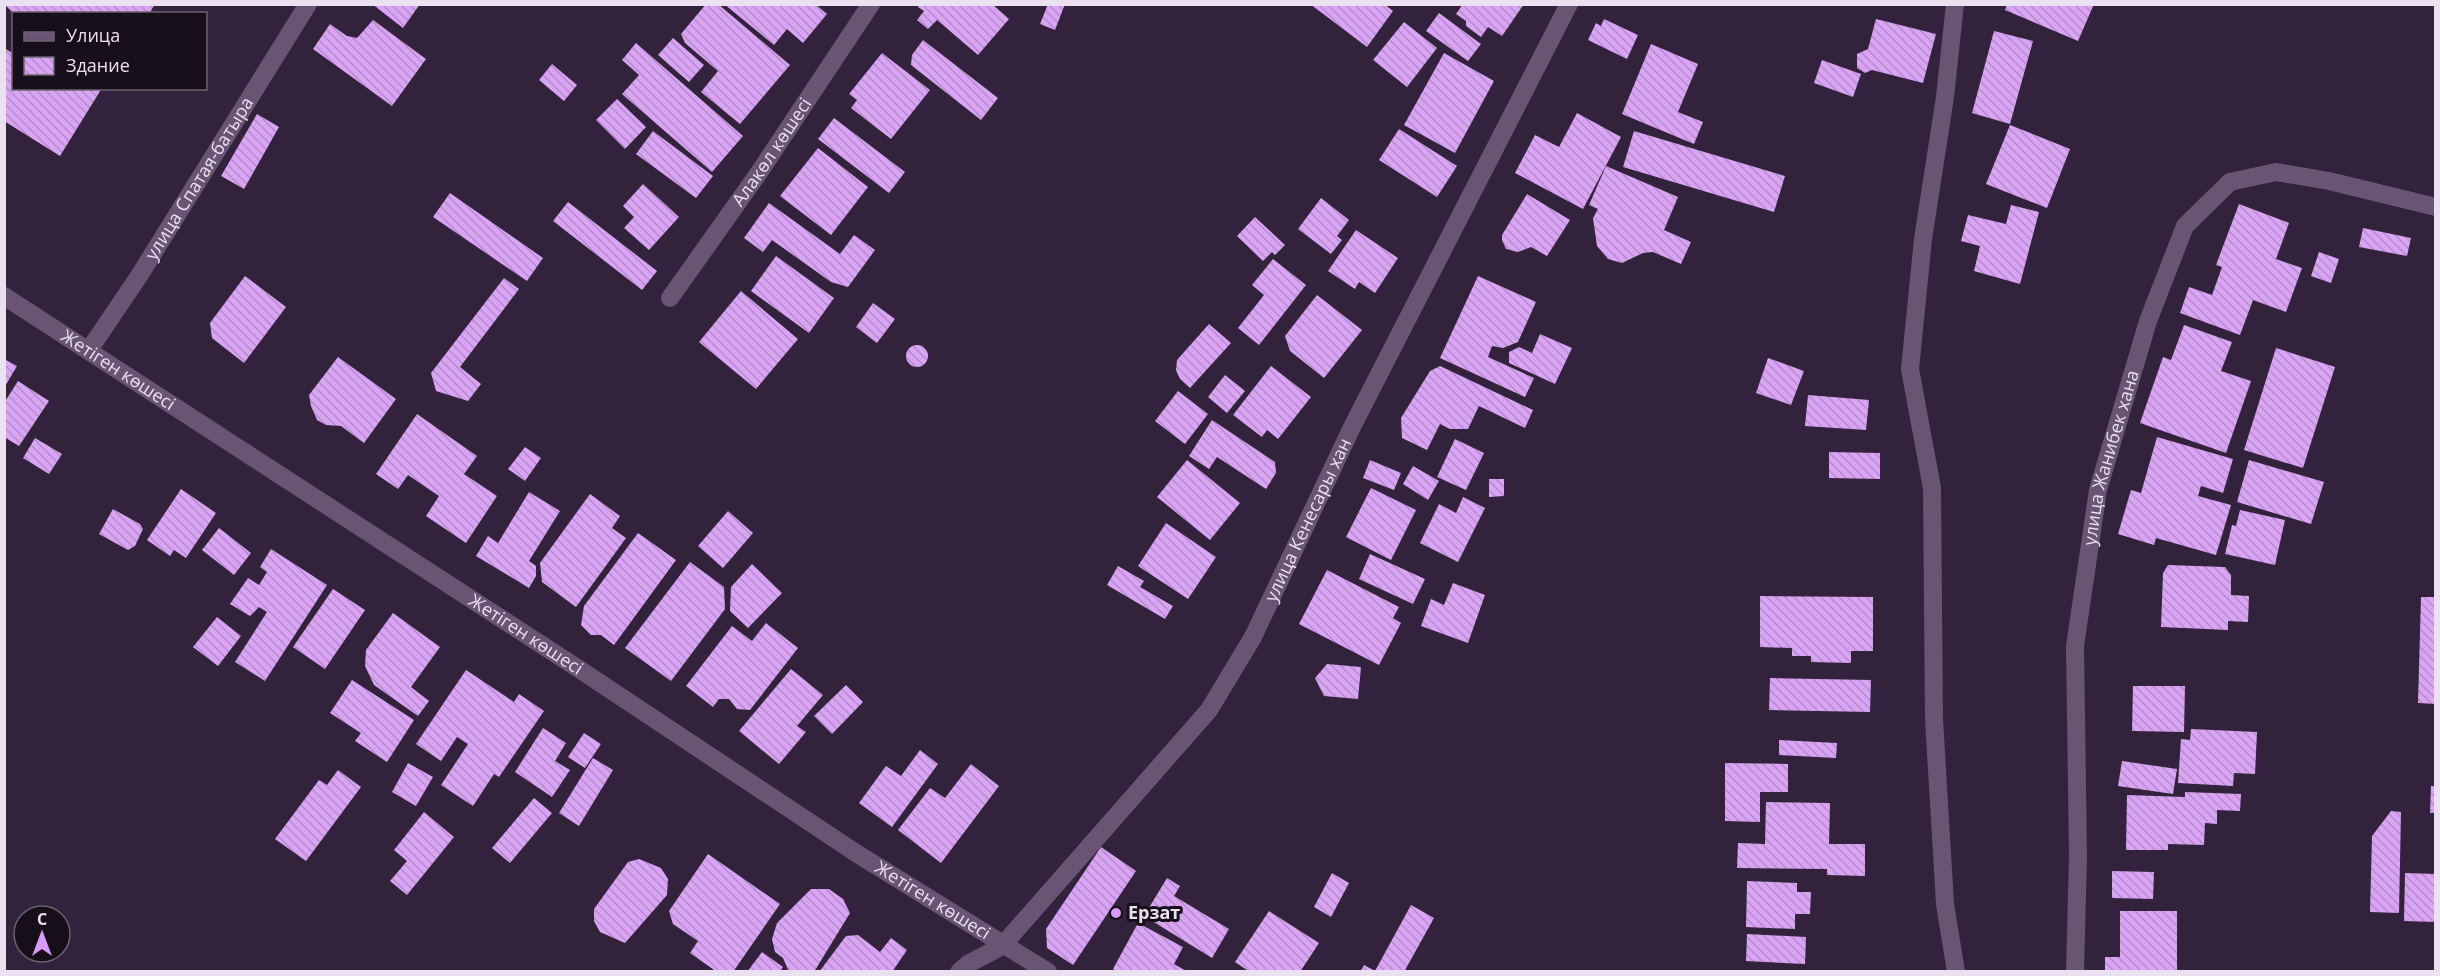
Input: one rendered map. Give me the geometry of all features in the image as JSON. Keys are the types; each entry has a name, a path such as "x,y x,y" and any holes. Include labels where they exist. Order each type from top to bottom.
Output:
{"street":[{"name":"улица Спатая-батыра","path":"89,350 139,276 308,4"},
{"name":"Алакөл көшесі","path":"670,298 758,174 872,4"},
{"name":"улица Кенесары хан","path":"959,972 968,964 1002,946 1209,710 1253,637 1352,427 1569,4"},
{"path":"1955,4 1923,239 1911,369 1932,488 1935,719 1944,904 1956,972"},
{"name":"улица Жанибек хана","path":"2075,972 2078,856 2075,646 2098,490 2148,321 2185,226 2230,182 2276,172 2329,181 2436,207"},
{"name":"Жетіген көшесі","path":"4,296 856,853 1002,946 1048,972"}],"building":[{"path":"4,4 155,4 150,12 12,12"},
{"path":"372,4 420,4 403,28"},
{"path":"706,4 718,4 790,65 740,124 701,92 718,71 685,43 681,34"},
{"path":"724,4 815,4 827,14 803,43 787,29 774,45"},
{"path":"919,4 992,4 1009,19 978,55 937,20 928,29 917,20 924,11 918,7"},
{"path":"1048,4 1065,4 1055,30 1040,24"},
{"path":"1310,4 1384,4 1393,11 1367,47"},
{"path":"1463,4 1524,4 1502,36 1488,27 1481,37 1466,26 1466,21 1456,14"},
{"path":"2007,4 2094,4 2078,41 2005,10"},
{"path":"1439,13 1481,44 1468,61 1426,31"},
{"path":"1604,19 1638,35 1627,59 1588,40 1596,23 1601,26"},
{"path":"1876,19 1936,34 1923,83 1872,70 1865,73 1857,68 1857,54 1868,49"},
{"path":"373,20 426,59 392,106 313,49 330,24 347,36 357,38"},
{"path":"1404,22 1437,48 1407,87 1373,60"},
{"path":"1994,31 2033,41 2010,124 1972,113"},
{"path":"673,38 704,65 689,82 658,55"},
{"path":"923,40 998,98 981,120 911,65 912,55"},
{"path":"636,43 743,136 712,172 622,94 639,75 622,60"},
{"path":"1651,44 1698,64 1678,112 1703,122 1694,144 1622,114"},
{"path":"4,48 12,53 12,90 101,90 60,156 4,121"},
{"path":"882,53 930,90 891,139 851,108 857,100 849,94"},
{"path":"1444,53 1494,81 1455,153 1404,125"},
{"path":"1822,60 1861,74 1853,97 1814,83"},
{"path":"552,64 577,85 564,101 539,80"},
{"path":"617,99 646,127 625,149 596,120"},
{"path":"1577,113 1621,137 1583,209 1515,173 1535,135 1559,147"},
{"path":"257,114 279,127 244,189 221,176"},
{"path":"834,118 905,172 889,193 818,139"},
{"path":"2010,125 2070,149 2047,208 1986,184"},
{"path":"1399,129 1457,166 1437,197 1379,160"},
{"path":"653,131 713,176 696,198 636,154"},
{"path":"1634,131 1785,176 1774,212 1623,167"},
{"path":"818,148 868,187 831,235 780,196"},
{"path":"1606,166 1678,197 1664,230 1691,242 1681,264 1653,252 1643,253 1622,263 1608,259 1597,246 1593,218 1598,209 1589,205"},
{"path":"643,184 679,217 649,250 624,228 634,217 623,206"},
{"path":"450,193 543,258 527,281 433,217"},
{"path":"1527,194 1570,220 1547,256 1531,247 1518,252 1506,249 1502,240 1502,235"},
{"path":"1321,198 1349,220 1337,236 1342,240 1331,254 1298,229"},
{"path":"568,202 657,271 642,290 553,221"},
{"path":"769,203 840,254 854,235 875,250 848,287 831,282 772,240 763,252 744,238"},
{"path":"2239,204 2289,223 2276,259 2302,268 2286,312 2253,300 2240,335 2180,313 2189,287 2212,295 2222,267 2216,265"},
{"path":"2011,205 2039,212 2020,284 1974,271 1980,246 1961,241 1968,215 2006,224"},
{"path":"1255,217 1285,245 1275,255 1272,252 1263,261 1237,236"},
{"path":"2363,228 2411,238 2407,256 2359,247"},
{"path":"1356,230 1398,258 1375,293 1359,282 1355,289 1328,271"},
{"path":"2319,252 2339,259 2331,283 2311,276"},
{"path":"776,256 834,298 809,333 751,291"},
{"path":"1273,259 1306,285 1259,345 1238,328 1264,295 1252,285"},
{"path":"245,276 286,307 244,363 212,338 210,323"},
{"path":"1478,276 1536,302 1518,342 1503,348 1492,346 1488,357 1534,378 1525,397 1440,358"},
{"path":"504,278 519,289 460,367 481,384 468,401 436,391 431,373"},
{"path":"741,291 798,339 756,389 699,342"},
{"path":"1317,295 1362,330 1324,378 1290,351 1285,336"},
{"path":"873,303 895,319 877,343 856,327"},
{"path":"1209,324 1231,343 1190,388 1180,379 1176,370 1177,360"},
{"path":"2184,325 2232,342 2221,371 2251,381 2226,453 2140,423 2163,357 2171,360"},
{"path":"1540,334 1572,348 1555,384 1509,363 1509,352 1519,347 1532,353"},
{"path":"917,345 925,348 928,356 925,364 917,367 909,364 906,356 909,348"},
{"path":"2276,348 2335,367 2303,468 2244,450"},
{"path":"338,357 396,399 364,443 341,426 326,425 317,420 311,406 309,395"},
{"path":"1768,358 1804,371 1791,405 1756,393"},
{"path":"4,359 17,366 4,388"},
{"path":"1271,366 1311,397 1278,439 1267,430 1262,437 1233,415"},
{"path":"1440,366 1533,410 1525,428 1479,406 1468,429 1450,429 1440,424 1427,450 1402,438 1401,418 1430,371"},
{"path":"1225,375 1245,391 1227,413 1208,397"},
{"path":"18,381 49,401 19,446 4,437 4,403"},
{"path":"1178,391 1208,414 1185,444 1155,421"},
{"path":"1808,395 1869,400 1866,430 1805,426"},
{"path":"417,414 477,456 464,474 497,496 466,543 426,516 439,496 408,475 398,489 376,474"},
{"path":"1212,420 1275,462 1276,473 1266,489 1217,457 1209,469 1189,456"},
{"path":"2157,437 2233,459 2223,493 2201,486 2198,496 2231,505 2216,555 2156,538 2154,545 2118,534 2131,490 2141,493"},
{"path":"35,438 62,454 49,474 23,458"},
{"path":"1455,439 1484,453 1466,490 1437,477"},
{"path":"525,447 541,458 525,481 508,469"},
{"path":"1829,452 1880,453 1880,479 1829,478"},
{"path":"1187,460 1240,503 1210,540 1157,497"},
{"path":"1370,460 1401,473 1394,490 1363,478"},
{"path":"2249,460 2324,482 2311,524 2237,502"},
{"path":"1413,466 1439,481 1428,500 1403,484"},
{"path":"1489,479 1504,479 1504,496 1489,497"},
{"path":"1371,488 1416,510 1391,560 1346,537"},
{"path":"181,489 216,513 186,558 174,550 170,556 147,540"},
{"path":"529,492 560,511 529,561 536,566 536,576 529,588 476,556 488,536 498,543"},
{"path":"590,494 620,516 612,528 626,538 576,607 542,582 540,563"},
{"path":"1463,497 1485,508 1458,562 1420,543 1439,504 1456,513"},
{"path":"113,509 140,524 143,529 135,546 128,550 99,534"},
{"path":"2240,510 2285,520 2275,565 2225,554 2232,525 2236,526"},
{"path":"728,511 753,533 723,568 698,546"},
{"path":"1166,523 1216,557 1188,599 1138,566"},
{"path":"219,528 251,553 234,575 202,550"},
{"path":"638,533 676,560 614,645 601,635 591,635 581,625 584,606"},
{"path":"271,549 327,585 265,681 235,662 267,612 259,607 250,616 230,604 248,578 259,585 267,572 260,567"},
{"path":"1370,554 1425,579 1413,604 1359,579"},
{"path":"690,562 724,587 725,609 671,681 625,648"},
{"path":"752,564 782,593 748,628 730,611 731,587"},
{"path":"2168,565 2225,567 2231,575 2231,595 2249,596 2248,622 2228,621 2228,630 2161,627 2163,573"},
{"path":"1118,566 1144,581 1140,587 1173,606 1165,619 1107,585"},
{"path":"1327,570 1399,607 1393,618 1401,623 1379,665 1299,624"},
{"path":"1453,583 1485,595 1468,643 1421,626 1431,599 1444,605"},
{"path":"333,589 365,610 325,669 293,647"},
{"path":"1760,596 1873,597 1873,651 1851,651 1851,663 1811,662 1811,656 1792,656 1792,648 1760,647"},
{"path":"2421,597 2436,597 2436,704 2418,703"},
{"path":"393,613 440,647 411,687 429,701 418,716 374,685 365,666 366,650"},
{"path":"217,617 241,636 218,666 193,647"},
{"path":"766,623 798,648 750,710 737,709 729,699 719,699 713,707 686,686 732,626 752,641"},
{"path":"1327,664 1361,667 1358,699 1324,696 1315,678"},
{"path":"791,669 823,695 797,726 806,732 779,764 739,731"},
{"path":"466,670 514,702 519,694 544,711 499,777 494,774 473,806 441,785 468,744 457,737 441,761 416,744"},
{"path":"1770,678 1871,680 1870,712 1769,710"},
{"path":"352,680 414,720 387,762 355,741 361,733 330,713"},
{"path":"846,685 863,702 832,734 814,716"},
{"path":"2133,686 2185,686 2184,732 2132,731"},
{"path":"543,728 566,743 555,761 570,770 552,797 515,772"},
{"path":"2191,729 2257,732 2255,774 2234,773 2233,786 2178,783 2181,739 2190,740"},
{"path":"584,733 601,744 585,768 568,757"},
{"path":"1779,740 1837,743 1836,758 1779,755"},
{"path":"920,750 938,764 892,827 859,803 886,766 901,776"},
{"path":"593,758 613,770 579,826 559,813"},
{"path":"2122,761 2177,769 2173,794 2118,786"},
{"path":"408,763 433,777 416,806 392,792"},
{"path":"1725,763 1788,764 1788,792 1760,792 1760,822 1725,821"},
{"path":"971,764 999,786 941,863 898,830 930,788 945,798"},
{"path":"338,770 361,787 306,861 275,839 319,780 327,785"},
{"path":"2431,786 2436,786 2436,813 2430,813"},
{"path":"2185,792 2241,794 2240,811 2217,810 2217,824 2205,823 2204,845 2168,844 2168,850 2126,850 2127,795 2185,797"},
{"path":"534,798 552,813 510,863 492,848"},
{"path":"1766,802 1830,803 1829,844 1865,844 1865,876 1827,875 1827,869 1737,868 1738,843 1765,844"},
{"path":"2391,811 2401,812 2399,913 2370,912 2372,836"},
{"path":"424,812 454,837 407,895 390,881 407,861 394,850"},
{"path":"1101,847 1136,871 1073,965 1047,948 1046,929"},
{"path":"708,854 780,904 733,972 717,972 690,953 698,941 673,924 669,911"},
{"path":"639,859 661,868 668,879 667,895 625,943 600,932 594,921 594,909 628,862"},
{"path":"2112,871 2154,872 2153,899 2112,898"},
{"path":"1332,873 1349,883 1331,917 1314,907"},
{"path":"2405,873 2436,874 2436,922 2404,921"},
{"path":"1167,878 1180,886 1174,896 1229,929 1212,958 1144,916"},
{"path":"1747,881 1797,883 1797,892 1811,892 1810,914 1795,914 1795,929 1746,927"},
{"path":"811,889 829,889 843,899 850,913 814,972 789,972 783,958 775,952 772,939 777,923"},
{"path":"1411,905 1434,918 1404,972 1360,972 1364,965 1375,971"},
{"path":"1269,911 1319,943 1300,972 1250,972 1235,962"},
{"path":"2120,911 2177,911 2177,972 2105,972 2105,957 2120,957"},
{"path":"1138,923 1183,947 1174,964 1188,972 1118,972 1113,969"},
{"path":"1747,934 1806,937 1805,964 1746,961"},
{"path":"858,935 880,952 891,938 907,950 892,972 819,972 846,936"},
{"path":"762,952 783,967 780,972 747,972"}],"place":[{"name":"Ерзат","path":"1116,913"}]}
